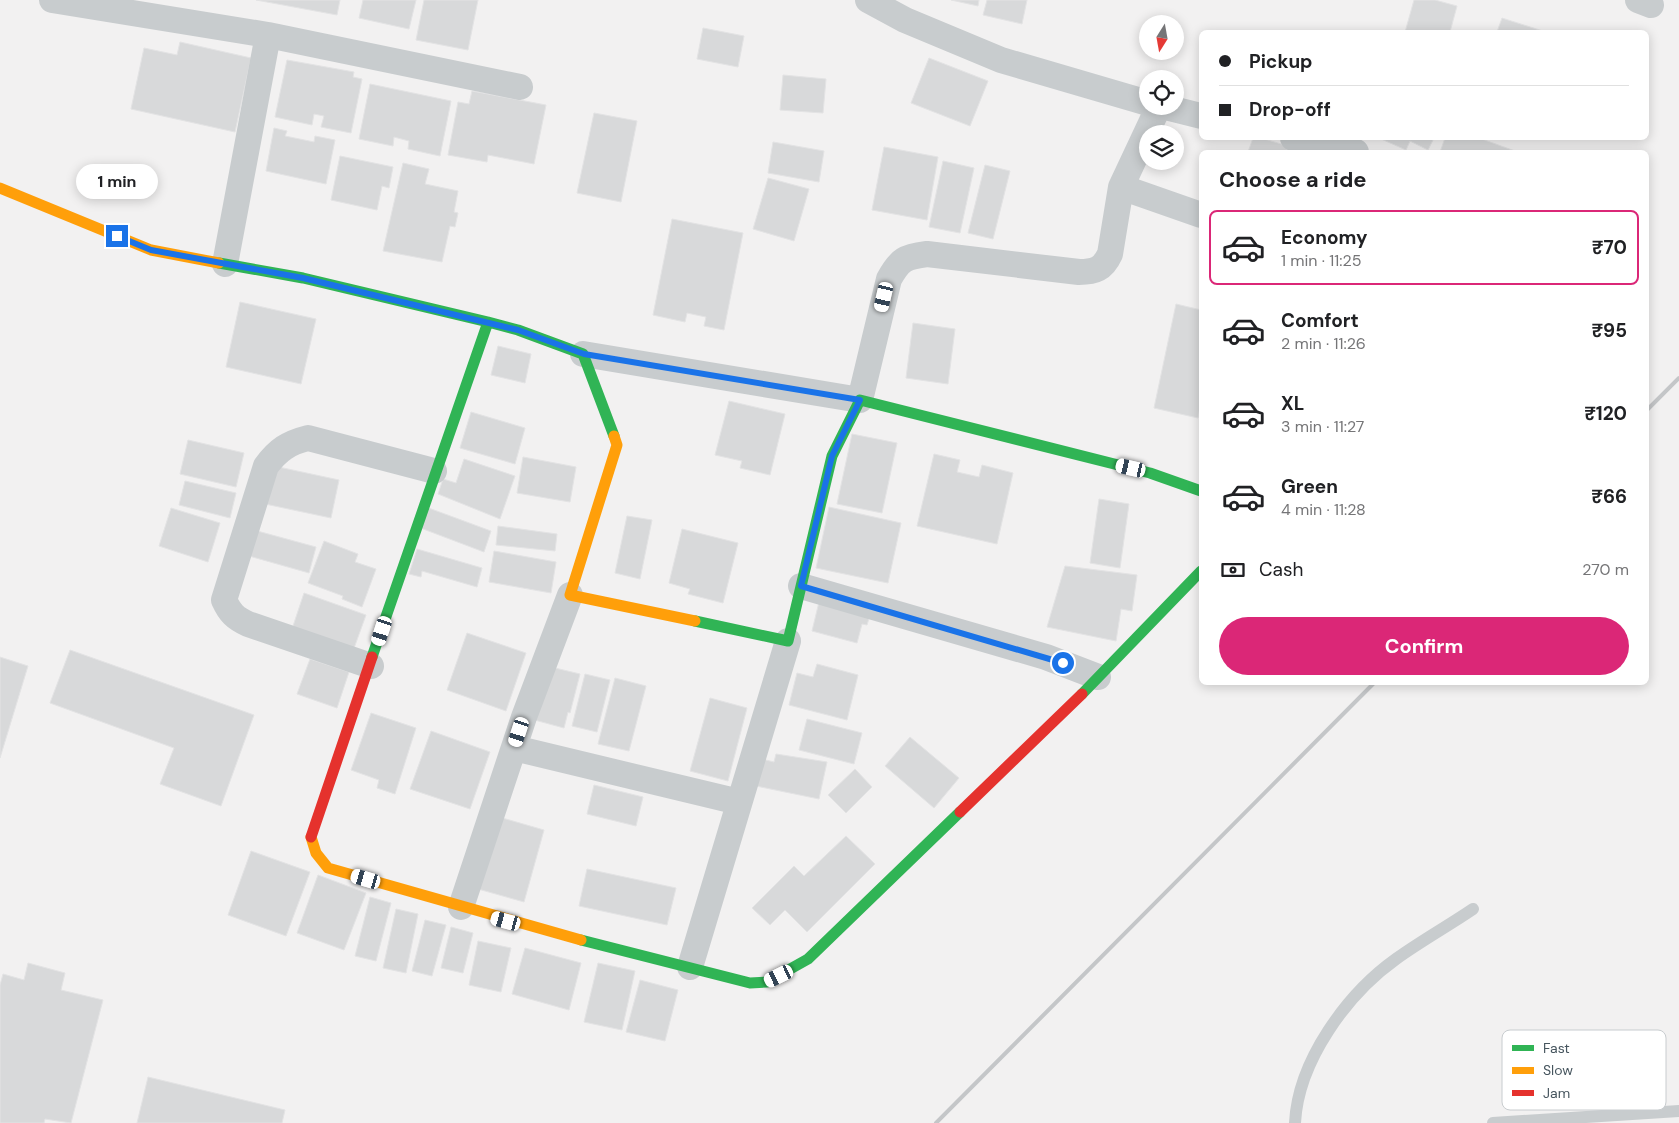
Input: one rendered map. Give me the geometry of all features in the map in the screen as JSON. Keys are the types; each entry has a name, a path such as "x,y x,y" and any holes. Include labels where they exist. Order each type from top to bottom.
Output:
{"street":[{"path":"52,0 268,35 520,87"},
{"path":"868,0 905,20 1001,60 1139,99"},
{"path":"225,264 268,35"},
{"path":"1184,112 1199,116"},
{"path":"690,967 788,641 832,456 860,400 889,279 896,266 906,257 927,254 1079,272 1097,270 1105,264 1110,254 1121,187 1156,115"},
{"path":"1302,140 1347,150"},
{"path":"1121,187 1199,214"},
{"path":"0,188 151,250 303,278 488,322 518,330 584,354 860,400 1036,446 1150,473 1199,490"},
{"path":"488,322 434,471 371,666 311,835 314,851 319,861 328,868 461,908 611,949 750,983 767,982 791,971 808,959 1098,677 1199,573"},
{"path":"461,908 514,748 570,595 617,445 584,354"},
{"path":"371,666 248,624 235,618 228,611 224,600 266,466 276,452 292,442 308,438 434,471"},
{"path":"801,586 1046,657 1098,677"},
{"path":"570,595 788,641"},
{"path":"514,748 740,802"}],"lane":[{"path":"1295,1123 1296,1112 1307,1072 1321,1040 1361,991 1395,959 1473,909"},
{"path":"1493,1123 1679,1112"}],"building":[{"path":"256,0 340,0 337,15"},
{"path":"363,0 416,0 409,29 359,18"},
{"path":"424,0 478,0 468,50 416,40"},
{"path":"951,0 979,0 978,6"},
{"path":"987,0 1027,0 1022,24 983,15"},
{"path":"1414,0 1435,0 1457,6 1451,30 1406,30"},
{"path":"1502,18 1540,30 1498,30"},
{"path":"703,28 744,36 738,67 697,59"},
{"path":"180,42 251,58 235,132 131,109 144,48 177,55"},
{"path":"929,58 988,81 970,126 911,103"},
{"path":"287,60 354,72 353,77 362,79 351,133 321,127 324,116 314,114 312,125 275,117"},
{"path":"783,75 826,79 823,113 780,110"},
{"path":"370,84 451,101 440,156 408,149 409,141 394,137 393,146 359,139"},
{"path":"472,91 546,105 534,164 488,155 487,162 448,155 458,102 469,104"},
{"path":"594,113 637,121 621,202 577,193"},
{"path":"274,128 287,131 285,136 314,142 315,136 335,140 326,184 266,171"},
{"path":"1252,140 1268,140 1288,146 1287,150 1249,150"},
{"path":"1384,140 1433,140 1428,150 1410,141 1406,150"},
{"path":"1444,140 1485,140 1512,150 1441,150"},
{"path":"773,142 824,151 819,182 768,173"},
{"path":"884,147 938,157 927,220 872,210"},
{"path":"340,156 393,167 389,188 382,186 377,210 331,200"},
{"path":"943,161 974,168 960,233 929,227"},
{"path":"403,163 429,169 425,184 458,191 454,212 458,213 455,227 450,226 442,262 383,251"},
{"path":"985,165 1010,171 993,239 968,233"},
{"path":"768,178 809,189 794,241 753,229"},
{"path":"672,219 743,233 724,330 704,326 706,317 687,313 685,322 653,315"},
{"path":"240,302 316,319 301,384 226,367"},
{"path":"1176,304 1199,310 1198,418 1154,408"},
{"path":"913,323 955,329 948,384 906,378"},
{"path":"498,346 531,354 525,383 491,375"},
{"path":"729,401 785,414 770,475 740,468 742,461 715,455"},
{"path":"471,412 525,428 515,464 460,448"},
{"path":"852,434 897,443 882,513 837,504"},
{"path":"188,440 244,453 236,487 180,474"},
{"path":"934,454 960,460 957,472 979,477 982,465 1013,473 997,544 917,526"},
{"path":"523,457 576,467 570,502 517,493"},
{"path":"464,459 515,476 500,519 438,494 443,479 456,483"},
{"path":"274,466 339,480 331,518 265,504"},
{"path":"185,481 236,493 230,518 179,505"},
{"path":"1099,499 1129,504 1120,568 1090,563"},
{"path":"426,507 491,531 484,552 418,527"},
{"path":"829,507 901,523 888,583 816,568"},
{"path":"171,508 220,523 208,562 159,546"},
{"path":"627,516 652,520 640,579 615,573"},
{"path":"498,526 557,534 555,551 496,545"},
{"path":"250,529 316,547 309,573 242,554"},
{"path":"682,529 738,543 723,603 688,594 690,589 669,583"},
{"path":"324,541 358,554 355,562 376,569 362,607 342,599 343,596 308,583"},
{"path":"417,549 482,568 477,587 422,571 421,577 409,574"},
{"path":"494,551 556,562 551,593 489,582"},
{"path":"1065,566 1137,575 1132,611 1121,609 1116,641 1047,627"},
{"path":"304,593 366,615 353,651 292,629"},
{"path":"819,602 870,615 867,625 862,624 857,643 812,631"},
{"path":"467,633 526,653 506,711 447,690"},
{"path":"70,650 254,715 221,806 160,784 174,748 50,703"},
{"path":"0,657 28,666 0,758"},
{"path":"310,659 349,672 337,708 297,694"},
{"path":"817,664 858,675 847,720 789,705 797,673 813,677"},
{"path":"551,667 580,674 564,728 531,719"},
{"path":"585,674 610,680 597,732 572,726"},
{"path":"615,678 646,686 629,751 598,744"},
{"path":"710,698 747,708 728,781 690,771"},
{"path":"371,713 416,728 395,794 377,788 379,780 351,770"},
{"path":"807,719 862,733 854,764 799,750"},
{"path":"431,731 490,752 470,809 410,789"},
{"path":"910,737 959,778 934,808 885,766"},
{"path":"776,754 827,762 819,799 756,786 762,759 774,762"},
{"path":"855,769 872,787 846,813 828,795"},
{"path":"594,785 643,797 636,826 587,814"},
{"path":"499,817 544,830 524,902 478,889"},
{"path":"846,836 875,864 807,932 785,910 770,925 752,908 794,866 804,876"},
{"path":"251,851 310,872 286,936 228,915"},
{"path":"587,869 676,888 667,925 579,906"},
{"path":"318,875 366,893 344,950 297,933"},
{"path":"370,897 391,903 376,961 355,956"},
{"path":"396,909 418,914 406,973 383,968"},
{"path":"425,920 446,925 432,976 412,971"},
{"path":"451,927 473,933 463,973 441,968"},
{"path":"478,941 511,948 501,992 469,985"},
{"path":"525,948 581,963 569,1010 512,994"},
{"path":"28,963 65,973 61,990 103,1000 71,1123 45,1119 44,1123 0,1123 0,985 3,974 24,980"},
{"path":"598,963 635,971 622,1030 584,1022"},
{"path":"640,980 678,990 665,1041 626,1032"},
{"path":"148,1077 285,1110 282,1123 137,1123"}],"railway":[{"path":"1649,408 1679,378"},
{"path":"936,1123 1372,685"}],"traffic: fast":[{"path":"219,263 303,278 488,322 518,330 583,354 614,436"},
{"path":"372,657 488,322"},
{"path":"695,621 788,641 832,456 860,400 1150,473 1199,490"},
{"path":"1082,694 1199,573"},
{"path":"581,940 750,983 767,982 808,959 960,812"}],"traffic: slow":[{"path":"0,188 151,250 219,263"},
{"path":"614,436 617,445 570,595 695,621"},
{"path":"311,837 316,853 328,868 581,940"}],"traffic: jam":[{"path":"311,837 372,657"},
{"path":"960,812 1082,694"}],"route":[{"path":"117,236 151,250 303,278 518,330 584,354 860,400 832,456 801,586 1063,663"}]}
